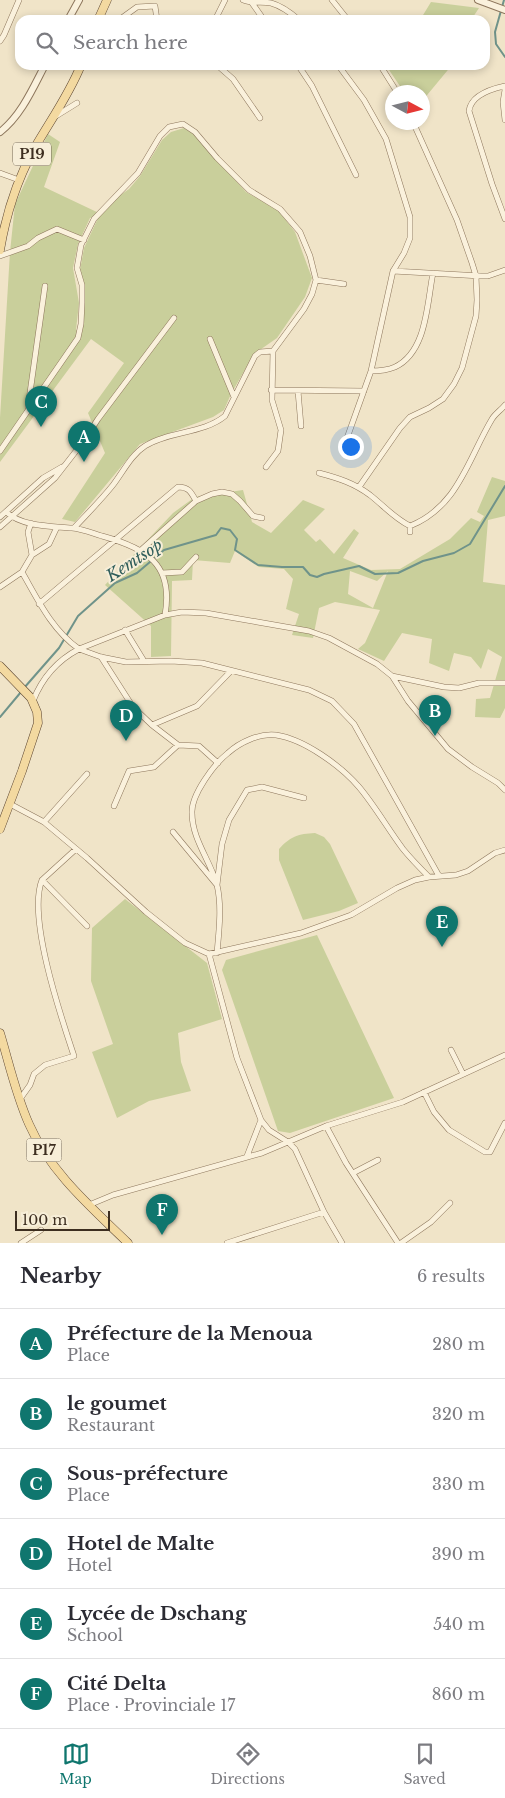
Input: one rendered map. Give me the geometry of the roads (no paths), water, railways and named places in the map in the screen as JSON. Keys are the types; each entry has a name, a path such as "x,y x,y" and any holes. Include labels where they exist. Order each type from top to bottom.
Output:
{"main road":[{"path":"100,15 107,0"},
{"name":"P19","path":"0,250 11,202 19,180 34,149 71,88 79,70"},
{"path":"0,666 21,686 33,701 38,723 0,829"},
{"name":"P17","path":"0,1033 28,1122 40,1145 61,1175 128,1243"}],"street":[{"path":"0,41 19,0"},
{"path":"71,15 80,0"},
{"path":"218,15 225,0"},
{"path":"243,0 252,3 270,3 287,10 293,15"},
{"path":"332,0 344,15"},
{"path":"478,0 502,9"},
{"path":"252,3 260,15"},
{"path":"126,15 136,7 155,6 156,15"},
{"path":"0,132 14,118 42,70"},
{"path":"222,70 232,79 260,118"},
{"path":"301,70 312,86 356,175"},
{"path":"342,70 364,100 386,139 410,217 410,238 404,253 393,271 371,371 347,438"},
{"path":"383,70 393,85"},
{"path":"505,86 490,91 474,100 470,105 469,111 505,219"},
{"path":"505,90 503,102 505,120"},
{"path":"53,117 77,103"},
{"path":"0,451 78,338 81,324 82,285 77,268 84,240 94,219 138,173 160,136 169,127 183,124 195,132 217,158 249,190 280,209 300,232 310,256 316,280 312,294 273,350 273,407 281,430 278,451 266,467"},
{"path":"359,488 400,428 410,417 442,399 454,384 462,368 476,316 476,276 457,220 416,130"},
{"path":"0,174 19,180"},
{"path":"0,256 28,246 38,238 57,229 84,240"},
{"path":"393,271 488,276 505,270"},
{"path":"371,371 394,368 406,358 420,340 433,272"},
{"path":"316,280 344,284"},
{"path":"27,410 45,286"},
{"path":"0,527 55,478 84,442 98,419 174,318"},
{"path":"210,339 234,397"},
{"path":"74,528 113,486 130,461 144,447 160,439 219,421 228,412 255,356 260,352 273,350"},
{"path":"272,390 364,391"},
{"path":"298,391 301,426"},
{"path":"410,526 431,516 449,497 493,418 505,405"},
{"path":"0,517 44,478 64,466"},
{"path":"319,473 348,481 410,526"},
{"path":"40,604 178,487 185,487 190,490 196,501"},
{"path":"142,550 196,501 222,492 232,494 253,516 262,518"},
{"path":"6,512 12,517 31,523 74,528 117,540 142,550 162,573 167,593 164,615"},
{"path":"31,523 28,532 32,554"},
{"path":"410,526 410,532"},
{"path":"0,587 22,572 32,554 49,544 57,527"},
{"path":"162,573 182,572 196,557"},
{"path":"22,572 40,604 69,642 101,657 126,662 171,661 202,663 309,690 332,702 354,724 439,876"},
{"path":"33,701 38,689 54,668 68,654 164,615 182,612 206,613 309,631 328,638 377,664 392,676 408,701 448,749 498,783 505,790"},
{"path":"126,630 144,661"},
{"path":"101,657 133,707 152,725 178,744 199,746 218,763"},
{"path":"152,725 197,706 232,671"},
{"path":"392,676 444,687 460,688 474,683 505,683"},
{"path":"217,885 194,830 191,812 196,794 218,763 237,745 254,738 275,735 294,740 315,751 358,786 404,850 428,877"},
{"path":"114,806 129,771 154,767 178,744"},
{"path":"44,822 87,774"},
{"path":"217,953 220,918 217,885 222,844 230,820 246,790 262,787 304,798"},
{"path":"10,804 44,822 146,912 185,943 209,954 301,933 351,915 397,888 415,880 456,875 468,871 495,853 505,850"},
{"path":"173,832 217,885"},
{"path":"20,1099 34,1074 45,1065 74,1056 58,1008 38,924 39,887 42,880 76,849"},
{"path":"42,880 87,926"},
{"path":"209,954 237,1058 261,1120 269,1130 288,1142 295,1149 324,1212 342,1243"},
{"path":"450,1050 463,1074"},
{"path":"89,1205 113,1195 262,1153 326,1126 403,1102 505,1055"},
{"path":"424,1092 434,1112 449,1130 485,1152 490,1152 505,1123"},
{"path":"247,1156 261,1120"},
{"path":"326,1126 353,1173 400,1243 431,1222 450,1204"},
{"path":"353,1173 378,1160"},
{"path":"227,1243 324,1212"},
{"path":"21,1243 42,1230"}],"waterway":[{"name":"Kemtsop","path":"504,0 495,32 496,44 505,57"},
{"name":"Kemtsop","path":"24,688 59,648 78,616 115,583 137,573 164,550 216,535 221,528 230,530 237,539 235,550 258,565 303,567 310,575 317,577 359,566 375,574 398,573 423,561 454,553 470,544 505,486"},
{"name":"Kemtsop","path":"0,717 21,692"}],"place":[{"name":"Sous-préfecture","path":"41,427"},
{"name":"Préfecture de la Menoua","path":"84,462"},
{"name":"le goumet","path":"435,736"},
{"name":"Hotel de Malte","path":"126,741"},
{"name":"Lycée de Dschang","path":"442,947"},
{"name":"Cité Delta","path":"162,1235"}]}
